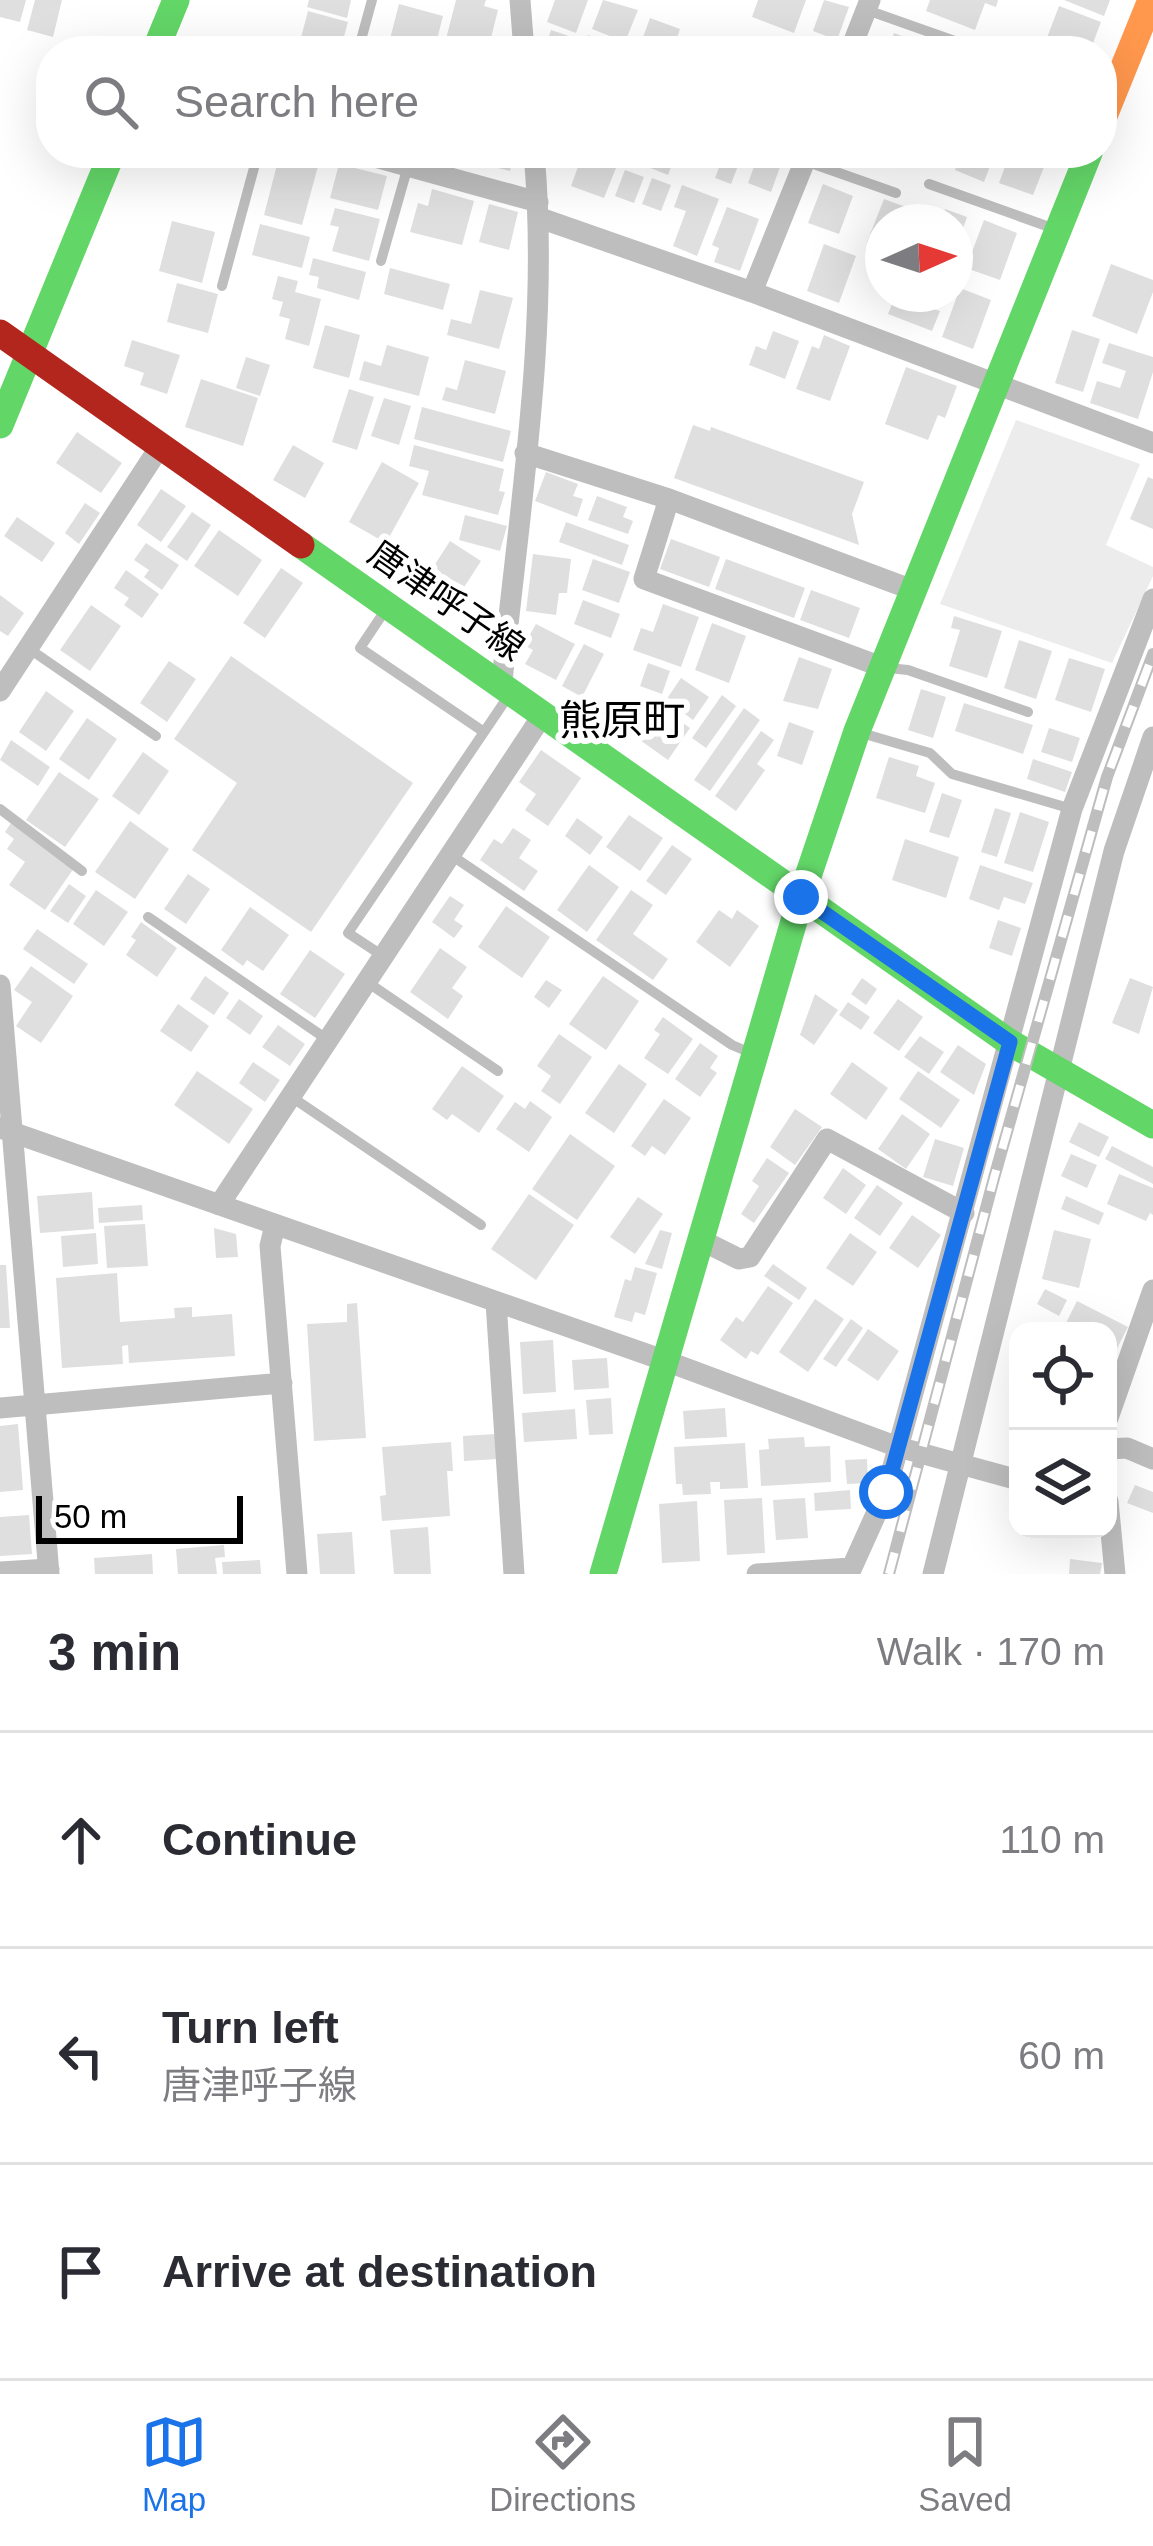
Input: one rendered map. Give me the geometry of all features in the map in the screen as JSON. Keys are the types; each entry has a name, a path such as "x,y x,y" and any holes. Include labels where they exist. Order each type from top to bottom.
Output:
{"street":[{"path":"160,36 176,0"},
{"path":"520,0 524,36"},
{"path":"1117,92 1145,37 1151,0"},
{"path":"856,36 868,5"},
{"path":"0,424 106,168"},
{"path":"413,168 539,210 1153,443"},
{"path":"507,686 538,303 535,168"},
{"path":"752,292 803,168"},
{"path":"603,1574 801,897 856,731 1083,168"},
{"name":"唐津呼子線","path":"0,333 1010,1042 1153,1124"},
{"path":"0,691 161,445"},
{"path":"525,453 913,590"},
{"path":"668,500 644,578 882,667"},
{"path":"757,1574 850,1571 886,1492 1072,809 1153,599"},
{"path":"219,1205 544,713"},
{"path":"933,1574 1114,851 1153,736"},
{"path":"0,985 11,1249 35,1405 49,1572 0,1572"},
{"path":"6,1131 898,1447 1009,1478"},
{"path":"699,1239 740,1259 750,1257 827,1139 964,1213"},
{"path":"275,1225 270,1246 297,1574"},
{"path":"1117,1392 1153,1290"},
{"path":"496,1302 514,1574"},
{"path":"0,1408 282,1383"},
{"path":"1117,1449 1153,1459"},
{"path":"1111,1538 1114,1574"}],"lane":[{"path":"362,36 372,0"},
{"path":"868,5 946,36"},
{"path":"222,286 254,168"},
{"path":"382,261 406,168"},
{"path":"833,168 896,194"},
{"path":"929,184 1058,230"},
{"path":"389,604 360,648 484,732"},
{"path":"28,648 156,736"},
{"path":"882,667 908,670 1028,712"},
{"path":"383,956 348,933 484,732 507,686"},
{"path":"856,731 930,754 952,774 1072,809"},
{"path":"0,809 82,871"},
{"path":"450,854 732,1045 754,1054"},
{"path":"148,916 328,1040"},
{"path":"366,981 498,1071"},
{"path":"290,1096 481,1225"}],"shaded area":[{"path":"1016,420 1140,464 1106,545 1153,567 1153,576 1112,663 940,604"}],"building":[{"path":"0,0 26,0 20,22 0,17"},
{"path":"35,0 62,0 53,36 27,30"},
{"path":"309,0 351,0 347,18 307,7"},
{"path":"456,0 486,0 484,6 498,10 492,36 447,36"},
{"path":"555,0 588,0 576,33 547,22"},
{"path":"603,0 638,10 627,36 592,29"},
{"path":"758,0 806,0 794,33 752,17"},
{"path":"824,0 849,7 838,36 813,31"},
{"path":"930,0 998,0 996,7 985,3 975,30 926,11"},
{"path":"1064,0 1110,0 1104,16"},
{"path":"399,4 443,16 438,36 391,36"},
{"path":"1059,6 1101,22 1096,36 1048,36"},
{"path":"308,11 348,22 344,36 301,36"},
{"path":"650,18 680,29 678,36 643,36"},
{"path":"276,168 318,168 302,225 264,215"},
{"path":"338,168 387,176 378,210 330,198"},
{"path":"578,168 616,168 604,198 571,186"},
{"path":"719,168 737,168 731,184 715,178"},
{"path":"754,168 780,168 771,192 748,183"},
{"path":"956,168 989,168 984,182"},
{"path":"1004,168 1044,168 1033,195 999,183"},
{"path":"625,170 644,177 634,203 615,196"},
{"path":"652,178 671,185 661,211 642,204"},
{"path":"823,184 853,196 839,234 808,223"},
{"path":"682,185 719,199 697,256 673,246 686,211 674,207"},
{"path":"432,189 474,201 462,245 410,232 418,203 428,206"},
{"path":"489,204 518,212 509,250 479,242"},
{"path":"727,207 759,219 740,271 714,262 719,248 712,245"},
{"path":"335,208 380,219 369,261 332,251 339,227 330,225"},
{"path":"984,220 1017,233 1000,280 973,270 973,249"},
{"path":"172,221 215,232 202,283 159,271"},
{"path":"260,224 310,237 302,268 252,255"},
{"path":"824,244 856,256 839,303 807,291"},
{"path":"313,258 366,272 359,300 317,288 319,277 309,275"},
{"path":"1111,264 1153,280 1137,334 1092,316"},
{"path":"390,268 450,284 443,310 384,294"},
{"path":"278,276 298,281 295,292 321,299 309,346 285,339 290,319 279,316 283,302 272,299"},
{"path":"177,283 218,294 208,333 167,322"},
{"path":"480,290 513,298 499,349 447,335 451,319 471,324"},
{"path":"973,293 991,300 973,349 942,337 951,312 973,312"},
{"path":"889,312 940,312 932,331"},
{"path":"325,325 360,335 349,378 313,368"},
{"path":"1072,330 1100,339 1083,392 1055,383"},
{"path":"773,331 799,341 785,379 749,365 756,346 766,350"},
{"path":"824,335 850,346 830,401 796,389 812,346 819,349"},
{"path":"132,340 180,355 167,394 140,385 144,373 124,366"},
{"path":"1109,343 1153,357 1138,419 1090,403 1097,381 1120,388 1126,371 1102,363"},
{"path":"387,345 429,357 419,396 359,380 364,361 381,366"},
{"path":"246,357 270,365 260,396 236,388"},
{"path":"465,360 506,371 495,414 442,400 446,387 457,390"},
{"path":"906,367 957,386 945,418 938,415 928,440 885,424"},
{"path":"201,379 258,398 243,446 185,427"},
{"path":"349,389 374,397 357,450 332,442"},
{"path":"384,398 411,406 399,445 371,436"},
{"path":"422,407 511,431 503,462 414,439"},
{"path":"693,425 710,431 711,427 864,482 852,514 859,545 674,478"},
{"path":"77,432 122,463 101,493 56,463"},
{"path":"293,445 324,463 305,498 273,480"},
{"path":"414,445 504,469 499,491 505,492 498,515 422,495 429,471 409,466"},
{"path":"382,462 419,483 386,543 349,522"},
{"path":"546,472 578,484 573,496 583,499 577,517 535,501"},
{"path":"1148,477 1153,479 1153,529 1130,519"},
{"path":"161,489 186,506 161,542 137,525"},
{"path":"597,496 627,507 623,517 633,521 628,534 588,520"},
{"path":"85,503 100,513 79,544 65,533"},
{"path":"192,512 211,525 187,561 167,547"},
{"path":"465,515 507,526 500,551 459,540"},
{"path":"17,517 55,543 42,562 4,536"},
{"path":"566,522 629,545 622,565 559,542"},
{"path":"219,530 262,560 238,596 194,566"},
{"path":"671,539 720,557 709,587 660,569"},
{"path":"450,541 481,561 450,609 419,589"},
{"path":"146,543 179,565 162,590 144,577 149,570 134,560"},
{"path":"533,554 571,559 567,593 559,593 556,615 526,611"},
{"path":"593,559 630,572 619,603 582,590"},
{"path":"726,559 805,588 794,618 715,589"},
{"path":"281,568 303,583 265,638 243,623"},
{"path":"126,570 159,594 142,618 124,605 129,598 114,588"},
{"path":"811,590 860,608 849,638 800,620"},
{"path":"0,595 24,613 8,636 0,631"},
{"path":"583,600 620,614 611,638 574,624"},
{"path":"663,604 699,617 681,667 633,650 641,628 653,632"},
{"path":"91,605 121,626 90,671 60,650"},
{"path":"954,616 1002,631 987,678 949,666 960,630 951,628"},
{"path":"712,623 746,636 729,683 695,670"},
{"path":"536,624 575,644 556,680 525,664 533,650 524,645"},
{"path":"1019,640 1052,651 1036,699 1004,688"},
{"path":"584,644 604,654 582,697 562,686"},
{"path":"231,656 413,783 311,932 192,850 237,783 174,739"},
{"path":"799,657 832,669 818,709 783,701"},
{"path":"1069,658 1105,669 1091,712 1055,700"},
{"path":"169,661 196,679 167,722 140,703"},
{"path":"648,663 670,671 662,694 640,686"},
{"path":"681,678 709,697 693,720 666,700"},
{"path":"921,689 946,697 933,738 908,730"},
{"path":"46,691 74,711 46,751 19,732"},
{"path":"722,695 736,706 706,748 692,738"},
{"path":"648,698 690,728 668,760 626,730"},
{"path":"964,703 1033,725 1023,754 955,731"},
{"path":"744,708 760,720 710,791 694,780"},
{"path":"87,718 117,739 89,780 59,759"},
{"path":"789,722 814,731 802,765 777,756"},
{"path":"1049,728 1080,738 1072,762 1041,752"},
{"path":"761,731 774,740 757,764 765,770 736,811 715,796"},
{"path":"11,740 50,767 38,786 0,760"},
{"path":"541,750 581,778 548,826 525,810 536,794 519,782"},
{"path":"143,752 169,771 139,815 112,796"},
{"path":"889,757 919,766 916,776 935,783 925,813 876,798"},
{"path":"1033,759 1072,772 1065,792 1027,779"},
{"path":"59,772 99,799 65,847 26,820"},
{"path":"942,793 962,800 949,838 929,832"},
{"path":"995,808 1011,813 997,857 981,852"},
{"path":"1020,812 1049,822 1033,872 1004,863"},
{"path":"629,815 663,838 640,871 606,847"},
{"path":"577,818 603,837 590,855 565,836"},
{"path":"130,821 169,849 135,899 95,872"},
{"path":"11,823 74,868 45,910 9,885 25,862 7,849 14,839 5,832"},
{"path":"513,828 531,840 519,858 538,871 524,891 480,860 494,839 502,844"},
{"path":"905,839 959,857 946,898 892,880"},
{"path":"672,845 692,859 666,895 646,881"},
{"path":"589,865 619,887 587,932 557,910"},
{"path":"980,865 1033,883 1025,904 1004,897 999,910 969,899"},
{"path":"188,874 210,889 186,924 164,909"},
{"path":"69,884 86,896 68,923 50,911"},
{"path":"96,890 128,912 104,946 73,924"},
{"path":"631,890 653,905 633,934 668,959 653,980 596,940"},
{"path":"450,896 464,905 454,920 463,926 454,938 432,922"},
{"path":"506,906 550,937 522,978 478,947"},
{"path":"250,907 289,935 263,971 247,960 243,966 221,950"},
{"path":"719,910 732,919 737,910 759,926 730,967 696,942"},
{"path":"998,920 1021,928 1012,956 989,948"},
{"path":"141,922 177,948 157,977 126,955"},
{"path":"37,929 88,964 74,984 23,949"},
{"path":"440,948 467,967 452,988 463,996 448,1019 410,992"},
{"path":"310,950 345,974 315,1018 280,994"},
{"path":"31,966 73,996 41,1043 16,1026 32,1002 14,990"},
{"path":"205,976 229,993 214,1015 190,999"},
{"path":"603,976 639,1001 606,1050 569,1024"},
{"path":"862,978 877,989 866,1005 851,994"},
{"path":"1130,978 1153,987 1139,1034 1112,1023"},
{"path":"546,980 562,990 549,1008 534,997"},
{"path":"815,994 838,1010 814,1045 800,1035"},
{"path":"239,999 263,1016 250,1035 226,1018"},
{"path":"898,999 923,1017 899,1051 873,1033"},
{"path":"848,1002 870,1017 861,1030 839,1015"},
{"path":"178,1004 209,1026 191,1052 160,1031"},
{"path":"663,1017 693,1039 668,1074 644,1058 660,1034 654,1030"},
{"path":"278,1025 305,1044 290,1066 262,1047"},
{"path":"559,1034 592,1057 560,1104 541,1091 551,1076 537,1066"},
{"path":"920,1036 944,1052 929,1074 904,1057"},
{"path":"700,1043 718,1056 710,1068 717,1073 700,1097 675,1079"},
{"path":"958,1045 986,1064 974,1095 940,1072"},
{"path":"253,1062 280,1080 265,1102 239,1083"},
{"path":"852,1062 888,1088 866,1120 830,1094"},
{"path":"619,1064 647,1084 614,1133 585,1113"},
{"path":"462,1066 504,1096 479,1133 452,1114 447,1120 432,1109"},
{"path":"197,1071 253,1109 229,1144 174,1105"},
{"path":"918,1071 960,1100 941,1128 899,1099"},
{"path":"664,1099 691,1118 665,1155 652,1146 645,1156 631,1146"},
{"path":"530,1101 552,1117 529,1152 496,1129 515,1102 525,1109"},
{"path":"795,1109 822,1127 795,1165 770,1147"},
{"path":"902,1114 930,1134 906,1169 878,1149"},
{"path":"1079,1122 1109,1137 1099,1157 1069,1142"},
{"path":"570,1134 615,1166 577,1220 532,1189"},
{"path":"935,1139 964,1148 953,1186 923,1177"},
{"path":"1112,1146 1153,1167 1153,1184 1105,1159"},
{"path":"1071,1154 1097,1165 1087,1188 1061,1176"},
{"path":"767,1158 789,1173 754,1223 741,1214 759,1186 752,1181"},
{"path":"843,1168 866,1185 846,1214 823,1198"},
{"path":"1119,1174 1153,1188 1153,1215 1146,1221 1107,1204"},
{"path":"877,1185 903,1203 880,1236 854,1218"},
{"path":"92,1192 94,1229 40,1233 37,1196"},
{"path":"529,1194 574,1225 536,1280 491,1249"},
{"path":"1066,1196 1104,1213 1099,1225 1061,1209"},
{"path":"638,1197 663,1214 635,1254 610,1237"},
{"path":"142,1205 143,1220 99,1223 98,1208"},
{"path":"912,1215 941,1235 918,1268 889,1248"},
{"path":"145,1224 148,1266 107,1268 104,1226"},
{"path":"214,1228 236,1234 238,1257 216,1258"},
{"path":"660,1230 672,1233 662,1269 645,1264"},
{"path":"1054,1230 1091,1239 1079,1288 1042,1279"},
{"path":"96,1233 98,1264 63,1267 61,1236"},
{"path":"850,1233 877,1252 853,1286 826,1268"},
{"path":"773,1264 807,1288 799,1300 764,1276"},
{"path":"0,1265 6,1265 10,1328 0,1328"},
{"path":"635,1267 657,1273 645,1315 635,1312 632,1322 614,1317 625,1279 631,1281"},
{"path":"117,1273 120,1322 175,1318 174,1308 192,1307 192,1317 232,1314 235,1356 129,1363 128,1345 122,1346 123,1364 62,1368 56,1278"},
{"path":"768,1286 793,1303 758,1355 751,1351 746,1359 720,1340 736,1317 743,1322"},
{"path":"1045,1289 1067,1300 1059,1316 1037,1304"},
{"path":"815,1299 844,1319 808,1372 779,1352"},
{"path":"1077,1301 1128,1327 1117,1348 1117,1322 1066,1322"},
{"path":"357,1303 366,1438 314,1441 307,1324 347,1322 347,1304"},
{"path":"851,1319 863,1328 836,1367 823,1359"},
{"path":"868,1329 899,1351 878,1381 847,1360"},
{"path":"553,1340 556,1392 523,1394 520,1342"},
{"path":"607,1358 609,1388 574,1390 572,1360"},
{"path":"611,1398 613,1434 589,1435 586,1400"},
{"path":"725,1408 727,1437 685,1439 683,1411"},
{"path":"575,1409 577,1439 524,1442 522,1413"},
{"path":"18,1424 23,1490 0,1492 0,1426"},
{"path":"496,1434 498,1459 464,1461 463,1436"},
{"path":"804,1437 805,1447 830,1446 831,1482 761,1486 759,1450 769,1449 768,1439"},
{"path":"451,1442 453,1471 447,1471 450,1516 382,1521 380,1496 386,1495 382,1447"},
{"path":"745,1443 748,1488 720,1489 720,1482 710,1482 711,1494 683,1495 682,1484 676,1484 674,1447"},
{"path":"867,1459 868,1483 847,1484 845,1460"},
{"path":"1135,1485 1153,1492 1153,1513 1127,1503"},
{"path":"850,1490 851,1509 815,1511 814,1493"},
{"path":"762,1498 765,1553 727,1555 724,1500"},
{"path":"805,1498 808,1538 776,1540 773,1500"},
{"path":"697,1501 700,1561 662,1563 659,1504"},
{"path":"29,1515 32,1554 0,1556 0,1517"},
{"path":"428,1527 431,1574 394,1574 390,1530"},
{"path":"352,1532 355,1574 320,1574 317,1534"},
{"path":"224,1545 225,1557 215,1558 217,1574 178,1574 176,1549"},
{"path":"152,1554 153,1574 95,1574 94,1558"},
{"path":"1070,1559 1102,1563 1100,1574 1069,1574"},
{"path":"260,1560 261,1574 223,1574 222,1562"}],"railway":[{"path":"889,1574 1107,777 1153,654"}],"traffic: fast":[{"path":"161,36 176,0"},
{"path":"0,425 106,168"},
{"path":"603,1574 801,897 857,731 1083,168"},
{"path":"301,545 1009,1042 1153,1125"}],"traffic: slow":[{"path":"1117,84 1151,0"}],"traffic: jam":[{"path":"0,333 301,545"}],"district":[{"name":"熊原町","path":"622,720"}],"route":[{"path":"801,897 1010,1042 886,1492"}]}
